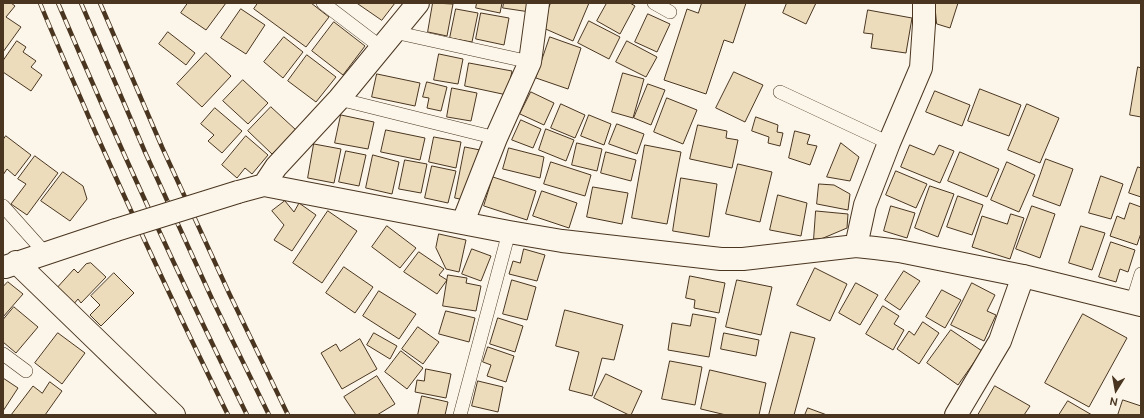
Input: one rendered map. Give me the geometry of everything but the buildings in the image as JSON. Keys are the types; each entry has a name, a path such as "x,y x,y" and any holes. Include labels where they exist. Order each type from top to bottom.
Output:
{"street":[{"path":"264,185 276,167 339,99 418,3"},
{"path":"463,222 496,138 530,62 538,3"},
{"path":"856,246 865,205 889,143 921,68 924,3"},
{"path":"174,415 10,265 116,230 264,185 562,241 720,259 743,259 856,246 899,251 1023,276 1136,304"},
{"path":"956,415 1000,341 1023,276"}],"lane":[{"path":"322,3 388,40 530,62"},
{"path":"654,3 670,12"},
{"path":"780,92 889,143"},
{"path":"339,99 496,138"},
{"path":"3,206 44,253"},
{"path":"460,415 509,232"},
{"path":"1136,304 1141,274"},
{"path":"3,354 26,371"}],"railway":[{"path":"40,3 126,201 228,415"},
{"path":"58,3 150,210 247,415"},
{"path":"81,3 145,152 213,301 269,415"},
{"path":"100,3 162,147 229,293 288,415"}]}
